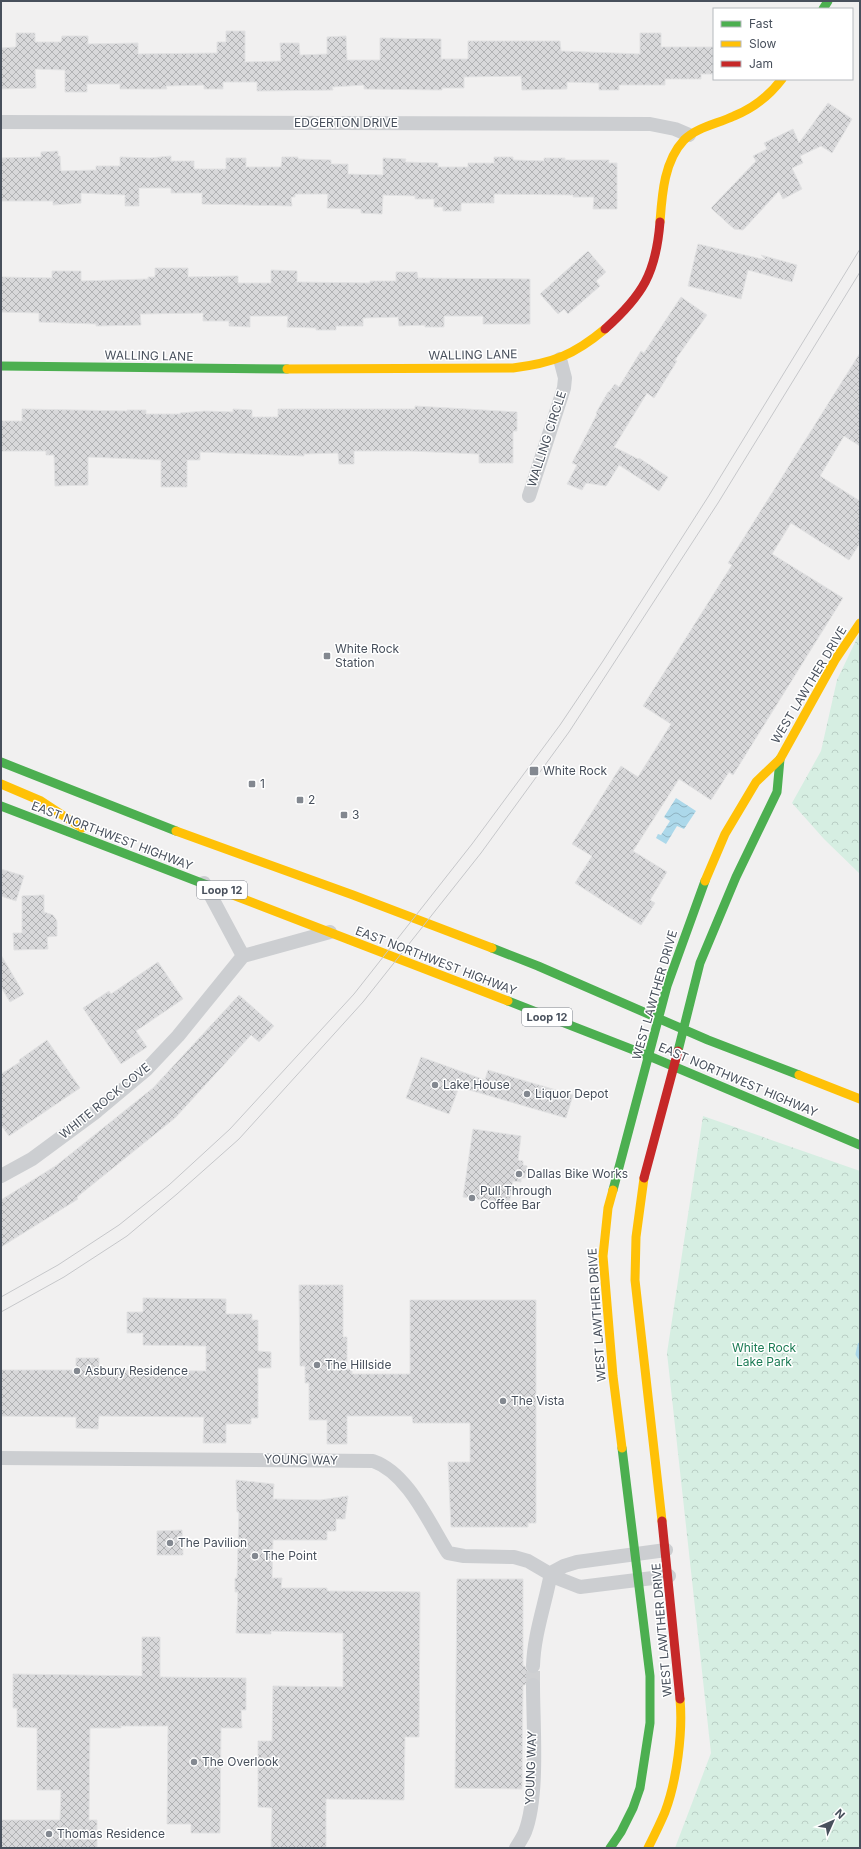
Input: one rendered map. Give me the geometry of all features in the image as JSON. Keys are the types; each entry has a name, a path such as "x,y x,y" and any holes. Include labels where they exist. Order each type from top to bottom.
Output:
{"street":[{"name":"WALLING LANE","path":"1,366 199,369 513,368 544,364 560,359 579,349 616,320 646,283 655,261 659,232 660,204 667,170 678,148 689,135 742,113 761,102 781,80"},
{"name":"EDGERTON DRIVE","path":"1,122 650,124 675,129 689,135"},
{"name":"WALLING CIRCLE","path":"529,496 564,388 565,378 560,359"},
{"name":"WEST LAWTHER DRIVE","path":"610,1848 630,1814 640,1788 650,1723 650,1676 613,1376 604,1276 604,1236 608,1208 659,1018 682,941 710,868 756,782 780,759 835,660 860,623"},
{"name":"WEST LAWTHER DRIVE","path":"648,1848 664,1811 673,1781 678,1749 681,1709 669,1576 639,1326 635,1280 636,1237 641,1194 647,1164 675,1066 700,963 747,845 778,792 780,759"},
{"name":"EAST NORTHWEST HIGHWAY","path":"1,762 202,841 353,895 538,966 659,1018 683,1030 860,1099"},
{"path":"1,784 41,801 114,849"},
{"name":"EAST NORTHWEST HIGHWAY","path":"1,806 204,883 675,1066 860,1145"},
{"path":"204,883 243,956 330,932"},
{"name":"WHITE ROCK COVE","path":"1,1176 32,1159 97,1111 146,1070 178,1036 243,956"},
{"name":"YOUNG WAY","path":"1,1458 372,1461 385,1468 412,1494 448,1553 464,1556 514,1557 528,1561 580,1588 669,1576"},
{"path":"533,1666 533,1650 538,1626 546,1601 551,1574 564,1566 577,1562 666,1550"},
{"name":"YOUNG WAY","path":"516,1848 525,1832 531,1806 533,1775 533,1685"}],"green space":[{"path":"860,632 860,874 824,839 792,803 821,751 837,680"},
{"name":"White Rock Lake Park","path":"703,1116 860,1171 860,1848 675,1848 711,1753 667,1353"}],"water":[{"path":"676,798 696,811 684,829 677,826 666,844 656,838 658,834 661,835 670,821 664,817"}],"building":[{"path":"226,31 245,31 245,62 281,61 280,43 299,43 300,55 327,54 327,37 346,36 347,60 380,60 380,38 441,39 441,59 468,59 468,41 560,41 561,51 640,54 640,33 661,33 661,47 713,47 713,74 701,74 701,79 665,79 665,85 619,85 619,90 599,90 599,83 567,82 567,89 522,90 521,76 464,77 464,88 442,88 442,90 364,89 364,85 332,87 333,90 257,91 257,82 223,82 223,89 204,89 204,85 166,86 167,89 120,89 120,84 87,84 87,92 65,92 65,70 35,69 36,88 1,89 1,48 16,47 16,33 35,33 35,42 61,42 62,36 88,36 88,44 138,43 138,54 217,53 217,42 226,42"},
{"path":"828,103 852,119 832,153 821,146 800,156 803,163 792,168 802,189 783,199 779,191 743,230 734,229 711,208 756,161 753,156 767,149 764,143 793,129 799,143"},
{"path":"58,151 58,156 60,156 61,171 96,170 96,166 120,166 120,157 150,158 171,156 171,161 194,161 194,169 226,169 226,158 246,158 246,167 281,167 282,157 298,157 298,159 331,160 331,164 348,164 348,174 383,175 383,158 406,159 405,162 438,163 438,167 468,167 468,163 494,163 494,157 513,157 513,160 544,161 544,158 565,158 565,160 609,160 609,163 617,163 617,209 593,209 594,197 573,197 573,195 494,194 494,203 461,203 461,211 443,211 443,207 434,207 434,199 415,199 415,196 383,195 382,214 361,213 361,209 327,208 328,194 295,194 295,197 291,197 292,206 202,204 202,193 171,193 171,188 139,188 139,206 125,206 125,195 81,193 81,203 53,205 53,201 1,201 1,158 41,157 41,152"},
{"path":"698,244 766,260 761,255 797,265 792,282 748,270 741,299 688,286"},
{"path":"588,251 606,272 596,281 600,286 568,314 564,309 558,314 540,294"},
{"path":"155,268 188,268 188,277 238,276 238,283 271,283 271,270 297,271 297,282 370,283 370,281 396,281 396,272 417,272 418,278 530,279 530,324 483,324 483,316 444,316 444,327 425,327 425,325 399,326 398,317 363,318 363,326 336,326 336,330 316,330 316,328 287,327 288,316 250,316 250,327 229,326 229,321 203,321 203,313 140,314 141,325 96,326 96,324 39,322 39,313 1,312 1,277 52,278 52,271 81,271 81,281 148,279 148,277 155,277"},
{"path":"681,297 707,315 675,360 677,361 654,398 647,393 614,447 638,459 639,458 668,477 659,491 619,465 606,486 586,483 582,490 567,484 577,465 572,463 597,414 596,413 608,392 615,384 619,387 641,351 644,353"},
{"path":"860,353 860,446 844,436 820,476 860,501 860,543 849,560 791,523 772,554 843,598 733,775 729,772 711,800 679,779 633,851 667,872 650,900 655,903 641,925 575,883 592,856 572,844 621,766 638,777 671,724 643,706 732,565 728,563"},
{"path":"415,406 517,412 517,431 513,431 513,463 479,463 479,454 411,451 354,451 354,464 339,464 338,453 304,454 304,456 200,452 200,460 187,460 187,487 161,487 161,460 88,457 88,485 55,486 54,455 46,455 46,451 1,451 1,421 22,421 22,409 146,410 146,414 180,414 205,411 233,412 233,409 252,410 252,417 278,417 278,409 415,409"},
{"path":"1,869 24,876 16,901 1,896"},
{"path":"44,895 44,912 53,915 57,921 57,936 47,937 48,949 14,950 13,933 22,933 22,896"},
{"path":"1,955 24,994 10,1002 1,987"},
{"path":"158,962 183,999 136,1031 147,1047 121,1064 83,1008 109,991 111,994"},
{"path":"239,995 274,1026 259,1042 251,1035 175,1118 77,1197 78,1199 1,1247 1,1200 57,1165 153,1088"},
{"path":"47,1040 80,1088 9,1136 1,1125 1,1074 20,1062 19,1060"},
{"path":"421,1057 485,1080 488,1070 573,1095 566,1118 459,1087 449,1114 406,1098"},
{"path":"473,1129 521,1136 518,1160 523,1161 523,1165 527,1166 525,1178 521,1178 521,1182 513,1181 509,1204 463,1197"},
{"name":"The Vista","path":"299,1285 343,1285 343,1337 347,1337 347,1369 352,1369 352,1374 410,1374 410,1300 536,1300 536,1523 528,1523 528,1527 451,1527 448,1462 470,1462 470,1423 413,1423 412,1416 347,1416 347,1444 327,1444 327,1420 309,1420 309,1383 305,1383 305,1366 300,1366"},
{"name":"Asbury Residence","path":"143,1298 226,1299 226,1314 252,1314 252,1320 258,1320 258,1351 271,1352 271,1368 258,1368 258,1418 251,1418 251,1424 226,1424 226,1443 203,1443 204,1417 99,1416 98,1429 76,1428 76,1417 1,1416 1,1370 76,1370 76,1358 99,1358 99,1370 206,1371 206,1346 143,1345 143,1333 127,1333 127,1312 143,1312"},
{"path":"236,1480 274,1484 273,1499 320,1500 348,1496 345,1519 336,1519 336,1531 327,1531 327,1540 273,1540 272,1578 282,1578 281,1588 327,1588 327,1591 420,1592 419,1737 405,1737 404,1800 326,1799 326,1848 271,1848 272,1808 258,1807 258,1741 272,1741 273,1686 343,1687 343,1633 271,1631 271,1634 236,1633 238,1592 235,1592 235,1578 237,1578 239,1512 237,1512"},
{"name":"The Pavilion","path":"182,1530 183,1555 157,1555 157,1531"},
{"path":"457,1579 523,1579 523,1666 525,1666 529,1673 537,1673 537,1678 529,1678 525,1685 523,1685 522,1789 455,1788"},
{"name":"The Overlook","path":"142,1637 160,1637 160,1677 246,1678 246,1710 241,1710 242,1728 221,1728 220,1833 191,1833 191,1824 167,1824 168,1726 121,1726 121,1728 90,1728 89,1820 97,1820 97,1848 1,1848 1,1820 60,1820 61,1790 37,1790 37,1728 17,1727 17,1708 13,1708 13,1674 142,1676"}],"waterway":[{"path":"860,1345 858,1354 860,1357"}],"tunnel":[{"path":"533,1666 533,1685"}],"tram line":[{"path":"1,1297 58,1265 119,1225 169,1185 230,1129 354,994 472,844 560,725 603,661 708,497 860,249"},
{"path":"1,1312 64,1277 127,1236 177,1194 239,1139 363,1002 481,853 569,732 718,503 860,272"}],"traffic: fast":[{"path":"824,8 828,1"},
{"path":"1,366 287,369"},
{"path":"678,1051 700,963 736,877 777,792 780,759"},
{"path":"1,762 176,831"},
{"path":"1,806 212,887"},
{"path":"613,1190 667,986 705,881"},
{"path":"492,948 538,966 708,1040 799,1075"},
{"path":"508,1001 649,1056 860,1145"},
{"path":"610,1848 621,1832 633,1808 640,1788 650,1723 650,1676 622,1448"}],"traffic: slow":[{"path":"660,222 665,179 677,148 684,140 695,132 728,119 755,105 772,91 781,80"},
{"path":"287,369 513,368 540,363 562,356 583,345 605,329"},
{"path":"705,881 725,834 756,782 780,759 835,660 860,623"},
{"path":"1,784 41,801 82,828"},
{"path":"176,831 353,895 492,948"},
{"path":"212,887 508,1001"},
{"path":"799,1075 860,1099"},
{"path":"644,1178 636,1237 635,1280 662,1521"},
{"path":"613,1190 608,1208 603,1256 613,1376 622,1448"},
{"path":"648,1848 665,1812 673,1785 680,1741 680,1699"}],"traffic: jam":[{"path":"605,329 629,305 645,282 655,255 660,222"},
{"path":"644,1178 678,1051"},
{"path":"662,1521 680,1699"}],"place":[{"name":"White Rock Station","path":"327,656"},
{"name":"White Rock","path":"534,771"},
{"name":"1","path":"252,784"},
{"name":"2","path":"300,800"},
{"name":"3","path":"344,815"},
{"name":"Lake House","path":"435,1085"},
{"name":"Liquor Depot","path":"527,1094"},
{"name":"Dallas Bike Works","path":"519,1174"},
{"name":"Pull Through Coffee Bar","path":"472,1198"},
{"name":"The Hillside","path":"317,1365"},
{"name":"Asbury Residence","path":"77,1371"},
{"name":"The Vista","path":"503,1401"},
{"name":"The Pavilion","path":"170,1543"},
{"name":"The Point","path":"255,1556"},
{"name":"The Overlook","path":"194,1762"},
{"name":"Thomas Residence","path":"49,1834"}]}
